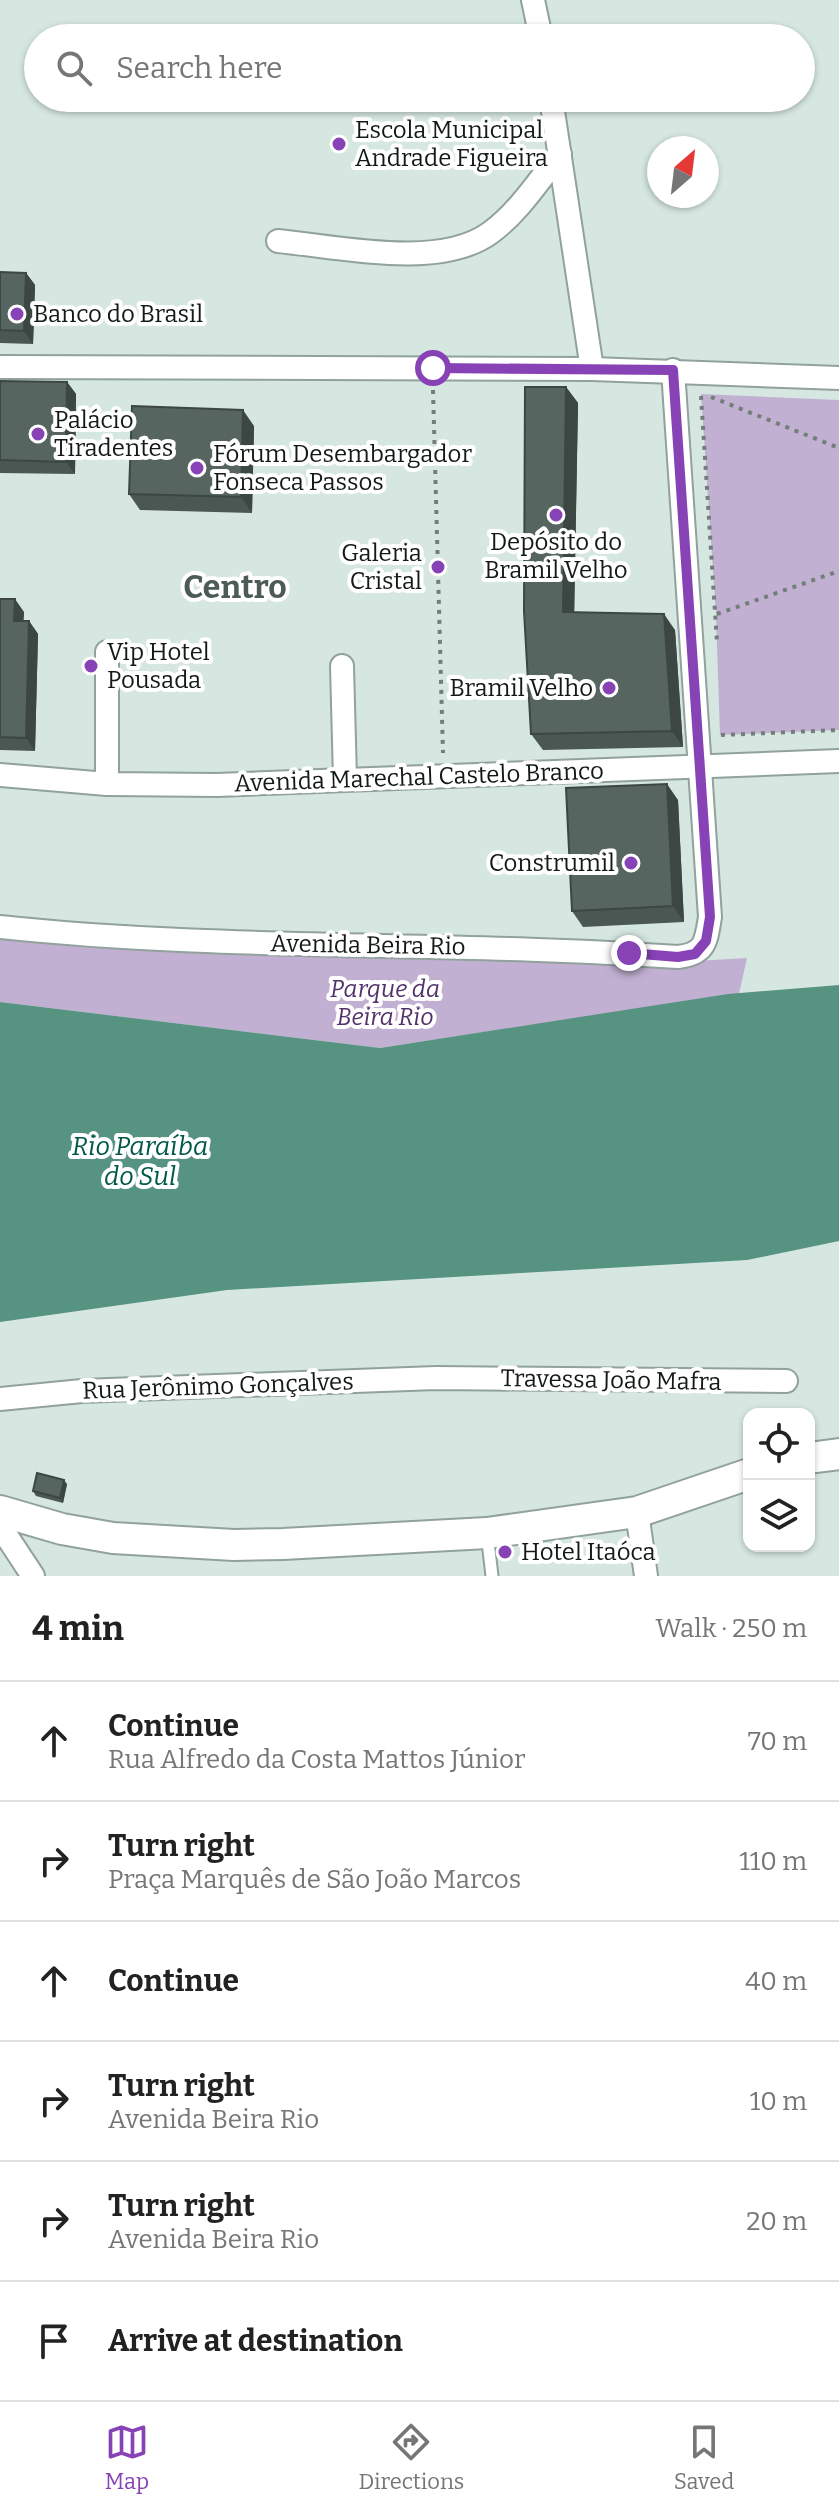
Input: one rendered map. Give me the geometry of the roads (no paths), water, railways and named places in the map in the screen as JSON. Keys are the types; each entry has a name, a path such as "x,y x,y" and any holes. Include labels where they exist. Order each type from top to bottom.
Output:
{"main road":[{"path":"815,1457 839,1454"},
{"path":"0,1511 62,1529 113,1538 172,1543 283,1544 487,1533 637,1512 743,1476"}],"street":[{"path":"533,0 538,24"},
{"path":"553,112 592,369"},
{"path":"278,241 417,254 445,252 468,245 506,220 560,154"},
{"path":"0,367 673,370 839,378"},
{"path":"673,370 702,768"},
{"path":"107,652 107,784"},
{"path":"342,666 345,779"},
{"name":"Avenida Marechal Castelo Branco","path":"0,775 107,784 217,785 839,761"},
{"name":"Avenida Beira Rio","path":"0,927 246,942 553,950 678,957 695,954 706,941 710,917 702,768"},
{"name":"Travessa João Mafra","path":"436,1378 786,1381"},
{"name":"Rua Jerônimo Gonçalves","path":"0,1399 82,1391 436,1378"},
{"path":"637,1512 646,1576"},
{"path":"0,1526 33,1576"}],"lane":[{"path":"487,1533 492,1576"}],"water":[{"name":"Rio Paraíba do Sul","path":"839,985 839,1241 747,1260 227,1290 0,1322 0,1002 380,1048 728,994"}],"place":[{"name":"Escola Municipal Andrade Figueira","path":"339,144"},
{"name":"Banco do Brasil","path":"17,314"},
{"name":"Palácio Tiradentes","path":"38,434"},
{"name":"Fórum Desembargador Fonseca Passos","path":"197,468"},
{"name":"Depósito do Bramil Velho","path":"556,515"},
{"name":"Galeria Cristal","path":"438,567"},
{"name":"Vip Hotel Pousada","path":"91,666"},
{"name":"Bramil Velho","path":"609,688"},
{"name":"Construmil","path":"631,863"},
{"name":"Hotel Itaóca","path":"505,1552"}],"district":[{"name":"Centro","path":"235,587"}],"park label":[{"name":"Parque da Beira Rio","path":"385,1003"}]}
